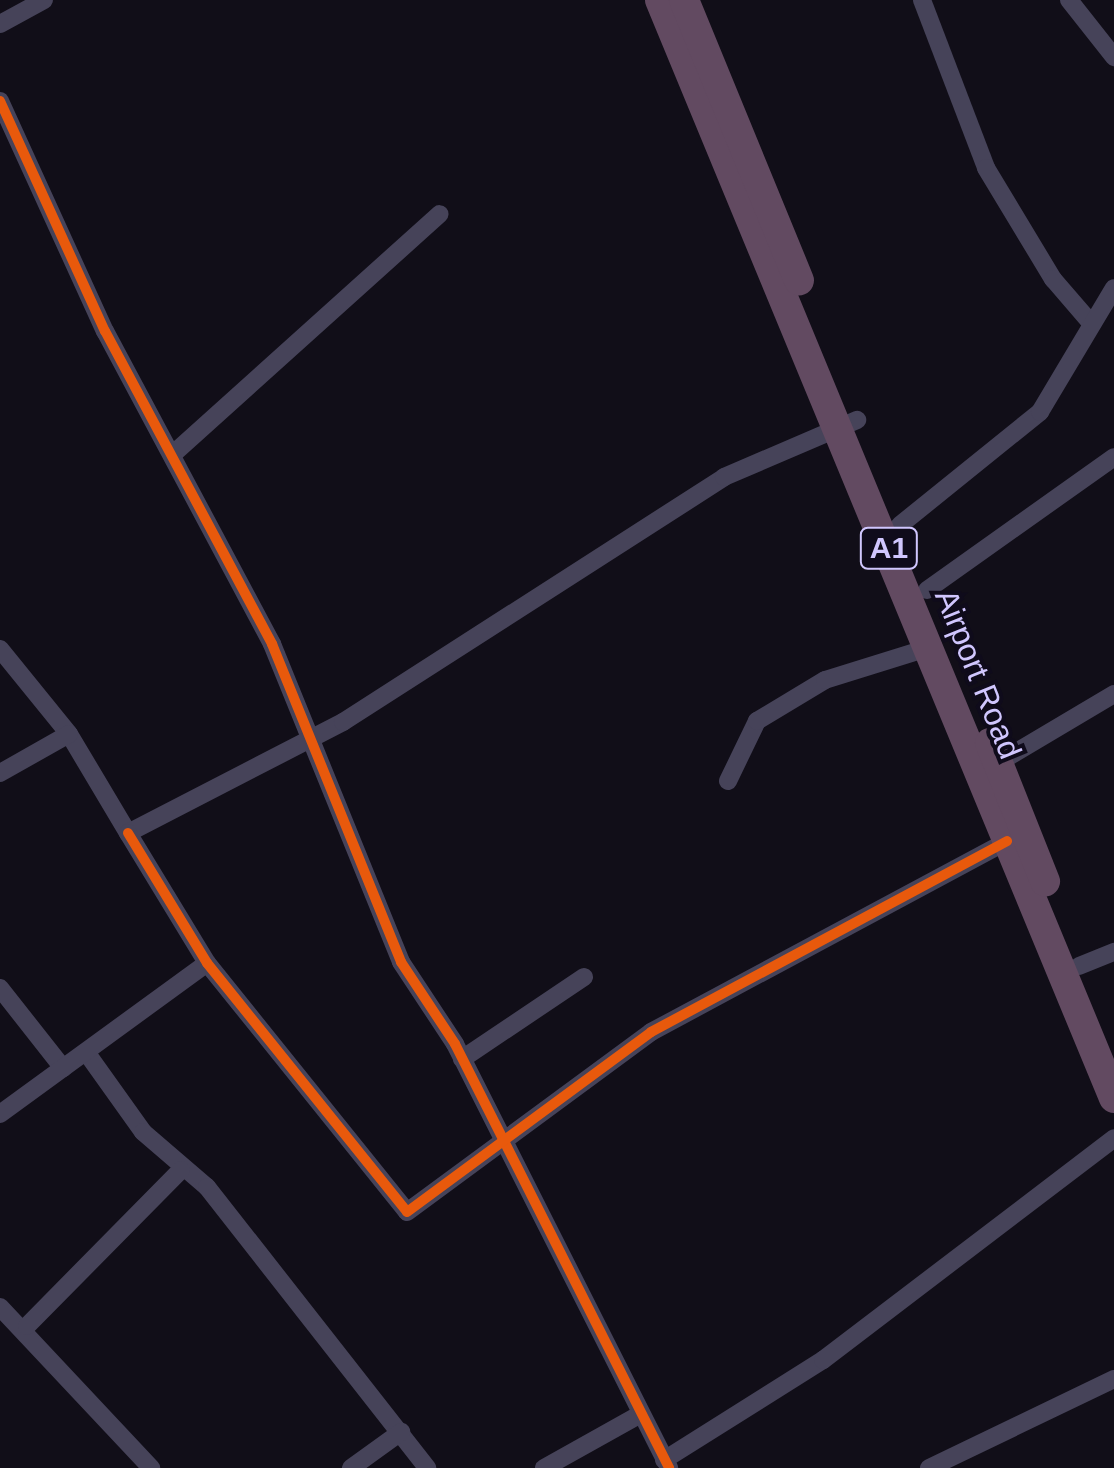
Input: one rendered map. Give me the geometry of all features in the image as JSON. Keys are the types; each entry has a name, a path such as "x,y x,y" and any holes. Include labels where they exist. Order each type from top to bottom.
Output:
{"highway":[{"name":"Airport Road","path":"660,0 848,423 900,525 1114,1051"},
{"name":"Airport Road","path":"684,0 1006,842 1114,1098"}],"street":[{"path":"0,24 44,0"},
{"path":"922,0 986,168 1052,279 1090,322"},
{"path":"1069,0 1114,56"},
{"path":"0,101 172,455 272,644 388,934 462,1059 666,1464 823,1360 1114,1138"},
{"path":"172,455 440,214"},
{"path":"900,525 1040,412 1090,322 1114,288"},
{"path":"128,833 310,740 724,477 848,423"},
{"path":"927,590 1114,457"},
{"path":"728,782 757,721 794,697 930,647"},
{"path":"0,650 68,734 207,963 407,1212 651,1032 1006,842"},
{"path":"998,763 1114,694"},
{"path":"0,773 68,734"},
{"path":"1079,966 1114,952"},
{"path":"0,1114 207,963"},
{"path":"462,1059 584,977"},
{"path":"0,988 63,1068"},
{"path":"86,1052 181,1170 207,1186 427,1468"},
{"path":"27,1326 181,1170"},
{"path":"0,1307 27,1326 151,1468"},
{"path":"928,1468 1114,1379"},
{"path":"544,1468 639,1415"},
{"path":"351,1468 401,1432"}],"cycle path":[{"path":"0,101 105,331 272,644 401,962 455,1044 669,1468"},
{"path":"128,833 207,963 407,1212 651,1032 1007,841"}]}
